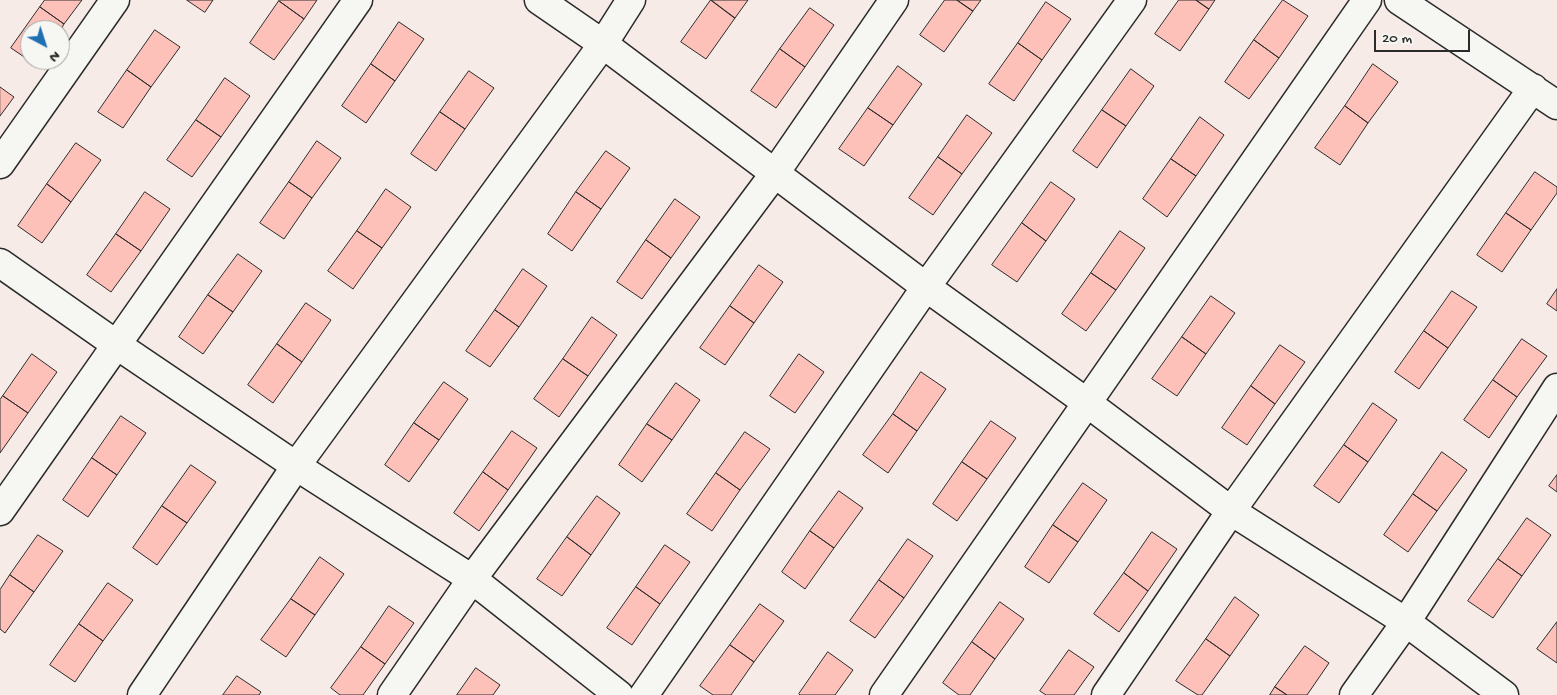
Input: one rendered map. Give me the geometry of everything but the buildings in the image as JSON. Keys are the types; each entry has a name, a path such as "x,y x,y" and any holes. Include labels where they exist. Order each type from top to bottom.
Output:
{"street":[{"path":"0,164 115,0"},
{"path":"0,511 358,0"},
{"path":"539,0 603,44 1231,511 1406,622 1504,695"},
{"path":"142,695 296,466 603,44 631,0"},
{"path":"392,695 472,579 775,173 894,0"},
{"path":"644,695 926,286 1132,0"},
{"path":"884,695 1367,0"},
{"path":"1399,0 1557,105"},
{"path":"1106,695 1231,511 1533,88"},
{"path":"0,263 296,466 472,579 619,695"},
{"path":"1354,695 1406,622 1557,388"}]}
